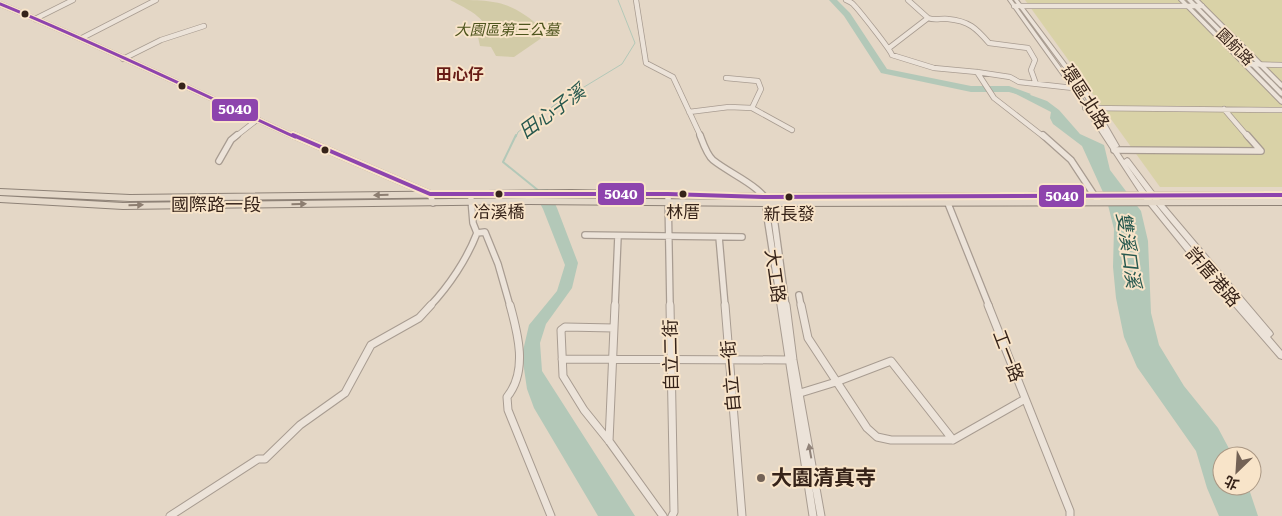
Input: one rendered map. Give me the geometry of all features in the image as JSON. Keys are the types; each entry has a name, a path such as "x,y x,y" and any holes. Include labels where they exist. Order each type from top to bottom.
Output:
{"main road":[{"name":"國際路一段","path":"0,192 207,201 572,197 668,198"},
{"path":"1148,199 1282,195"},
{"path":"668,198 763,196 947,200"},
{"path":"668,198 770,203 1098,198 1282,202"},
{"name":"國際路一段","path":"0,199 123,206 207,201"}],"street":[{"path":"35,19 73,0"},
{"path":"82,38 156,0"},
{"path":"636,0 646,63 673,78 711,159 742,178 770,203"},
{"path":"846,0 852,4 881,41 890,48 892,55 899,58 925,66 952,71 1073,88"},
{"path":"908,0 928,18 935,21 947,18 960,23 974,25 989,43 1028,48 1035,60 1031,70 1036,84"},
{"name":"環區北路","path":"1010,0 1017,4 1087,95 1116,150"},
{"path":"1181,0 1188,3 1254,66 1282,86"},
{"path":"1017,4 1188,3"},
{"name":"園航路","path":"1188,3 1195,3 1282,94"},
{"path":"1195,3 1202,6 1254,66 1282,102"},
{"path":"0,4 82,38 123,59 431,199"},
{"name":"環區北路","path":"1017,4 1085,108 1116,150 1148,199"},
{"path":"890,48 928,18"},
{"path":"123,59 161,40 204,26"},
{"path":"1254,66 1282,66"},
{"path":"978,74 994,98 1056,146 1081,173 1098,198"},
{"path":"726,78 758,81 761,89 752,108"},
{"path":"689,112 729,107 752,108 792,130"},
{"path":"1085,108 1282,110"},
{"path":"1116,150 1261,151 1224,109"},
{"path":"219,161 231,140 258,119"},
{"path":"170,516 258,459 265,459 300,425 345,393 371,345 414,322 440,295 472,246 477,233 471,198"},
{"name":"自立二街","path":"668,198 674,512 672,516"},
{"name":"許厝港路","path":"1148,199 1187,248 1282,349"},
{"name":"工一路","path":"947,200 1070,511 1070,516"},
{"name":"大工路","path":"770,203 774,210 790,360 821,516"},
{"path":"477,233 485,232 494,250 518,334 519,370 517,384 507,397 508,410 551,516"},
{"path":"585,236 742,237"},
{"path":"609,441 618,236"},
{"name":"自立一街","path":"720,236 742,516"},
{"path":"799,295 808,338 867,428 876,437 891,440 953,440 1025,399"},
{"path":"614,328 565,327 562,330 563,376 584,410 609,441 663,516"},
{"name":"許厝港路","path":"1270,338 1282,356"},
{"path":"562,359 790,360"},
{"path":"796,394 836,382 891,361 953,440"},
{"name":"大工路","path":"796,394 813,516"}],"shaded area":[{"path":"1025,0 1282,0 1282,187 1160,187"}],"green space":[{"name":"大園區第三公墓","path":"450,0 479,0 511,7 544,30 543,37 514,57 496,56 491,47 480,46 478,37 483,22 481,19"}],"water":[{"name":"雙溪口溪","path":"1014,89 1047,101 1059,110 1080,134 1104,145 1110,170 1141,211 1148,241 1151,313 1159,345 1184,386 1218,428 1228,446 1212,446 1212,496 1251,496 1258,516 1219,516 1207,488 1196,451 1137,367 1124,337 1116,298 1113,267 1114,229 1107,201 1082,146 1053,124 1050,118 1051,112 1010,91"},
{"path":"548,189 578,263 572,288 546,324 540,343 542,371 635,516 598,516 534,408 527,389 522,355 529,325 557,291 565,265 543,209 533,190"}],"waterway":[{"name":"田心子溪","path":"516,137 518,132 556,104 622,64 635,43 618,0"},
{"name":"雙溪口溪","path":"833,0 847,15 884,71 971,89 1009,89 1027,94"},
{"name":"田心子溪","path":"516,135 503,162 539,191"}],"transit line":[{"name":"5040","path":"0,4 82,38 123,59 336,155 430,194 668,194 763,197 1282,195"}],"place":[{"name":"冾溪橋","path":"499,194"},
{"name":"林厝","path":"683,194"},
{"name":"新長發","path":"789,197"},
{"name":"大園清真寺","path":"761,478"}],"district":[{"name":"田心仔","path":"460,74"}]}
